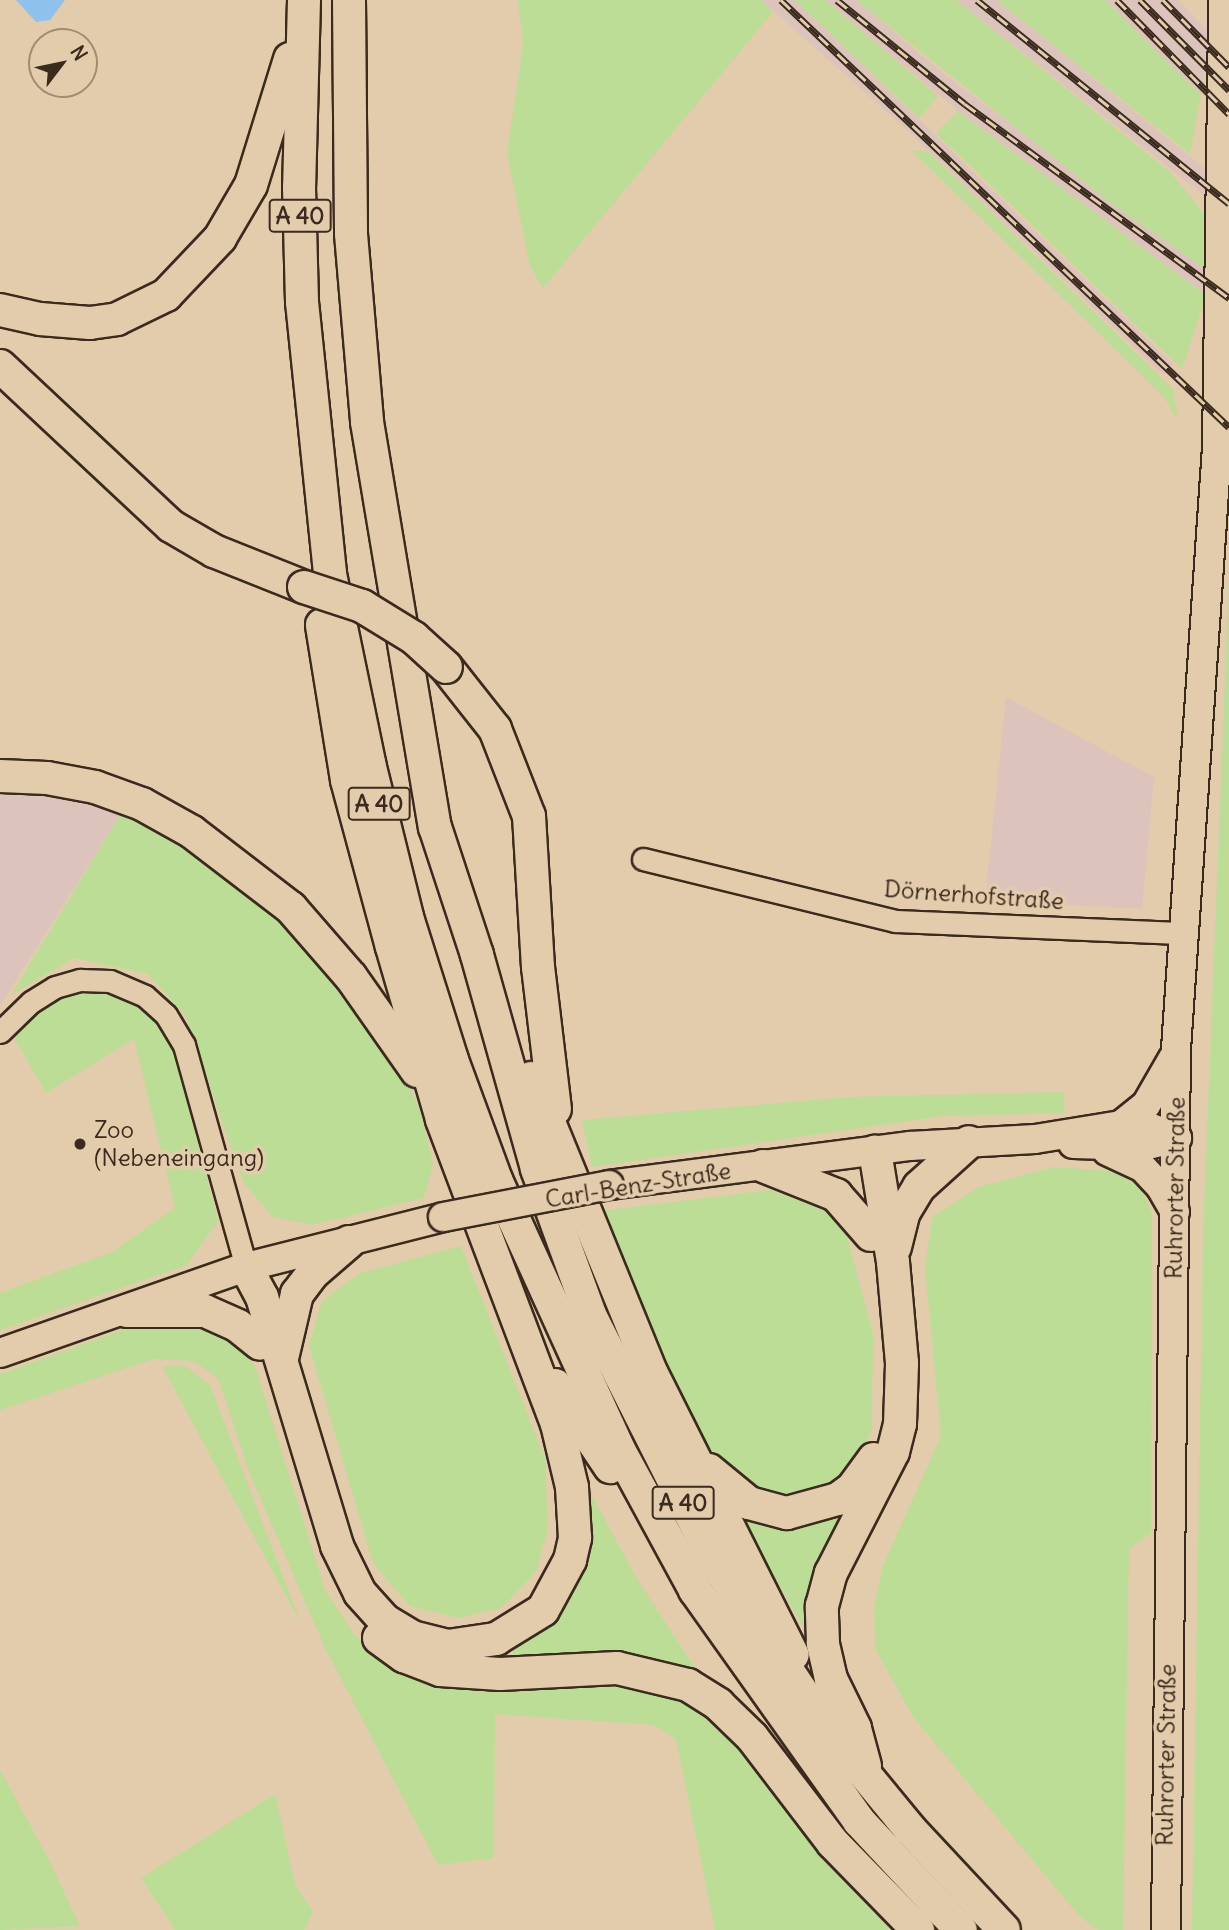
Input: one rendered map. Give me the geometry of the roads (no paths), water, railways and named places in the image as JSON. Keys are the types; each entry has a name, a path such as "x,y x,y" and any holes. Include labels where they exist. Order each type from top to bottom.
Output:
{"highway":[{"name":"A 40","path":"349,0 351,234 367,422 435,827 477,955 537,1169 590,1315 714,1561 822,1722 870,1781 1004,1930"},
{"name":"A 40","path":"303,9 299,187 311,414 330,574 369,763 407,917 453,1060 497,1182 618,1448 695,1590 859,1821 961,1930"},
{"path":"0,310 67,322 117,319 147,308 192,271 220,238 251,185 303,9"},
{"path":"0,366 171,526 264,580 304,587 362,606 414,638 446,667 495,729 516,773 529,816 538,967 566,1172"},
{"path":"127,1311 205,1311 238,1326 271,1353 337,1546 360,1593 384,1620 412,1637 448,1646 496,1639 543,1610 561,1582 575,1538 572,1487 557,1423 442,1118 347,780 325,660 309,484 311,414"},
{"path":"0,776 72,781 117,794 170,818 247,872 291,908 351,977 412,1062 442,1118"},
{"path":"477,955 621,1306 684,1438 769,1601 822,1722"},
{"path":"893,1262 904,1212 919,1187 969,1142"},
{"path":"684,1438 733,1493 769,1510 806,1511 825,1506 852,1489 875,1456 887,1412 887,1322 871,1236 865,1152"},
{"path":"865,1152 893,1262 902,1363 900,1424 893,1452 831,1573 822,1606 823,1643 831,1679 855,1727 870,1781"},
{"path":"763,1166 836,1195 871,1236"},
{"path":"271,1353 286,1329 297,1294 312,1274 349,1242"},
{"path":"246,1267 262,1297 271,1353 326,1564 349,1608 381,1640 404,1656 440,1670 490,1674 617,1668 688,1685 718,1704 752,1737 833,1843 918,1930"},
{"path":"513,1307 557,1388 662,1554 695,1590"}],"main road":[{"name":"Ruhrorter Straße","path":"1166,1930 1176,1049 1181,933 1217,448 1223,0"},
{"path":"1121,1125 1146,1105 1176,1049"},
{"name":"Carl-Benz-Straße","path":"0,1353 127,1311 246,1267 443,1217 609,1185 865,1152 1035,1139 1121,1125 1149,1127 1177,1138"},
{"name":"Carl-Benz-Straße","path":"1035,1139 1094,1147 1143,1146 1177,1138"},
{"path":"1094,1147 1142,1167 1160,1186 1175,1212"}],"street":[{"name":"Dörnerhofstraße","path":"643,859 895,920 1181,933"},
{"path":"0,1032 31,1002 55,987 80,980 110,981 145,996 166,1015 184,1045 246,1267"}],"water":[{"path":"16,0 65,0 50,20 36,22"}],"railway":[{"path":"781,0 1229,427"},
{"path":"837,0 965,104 1229,298"},
{"path":"977,0 1229,203"},
{"path":"1117,0 1229,114"},
{"path":"1140,0 1229,90"},
{"path":"1163,0 1229,67"}],"place":[{"name":"Zoo (Nebeneingang)","path":"80,1144"}]}
